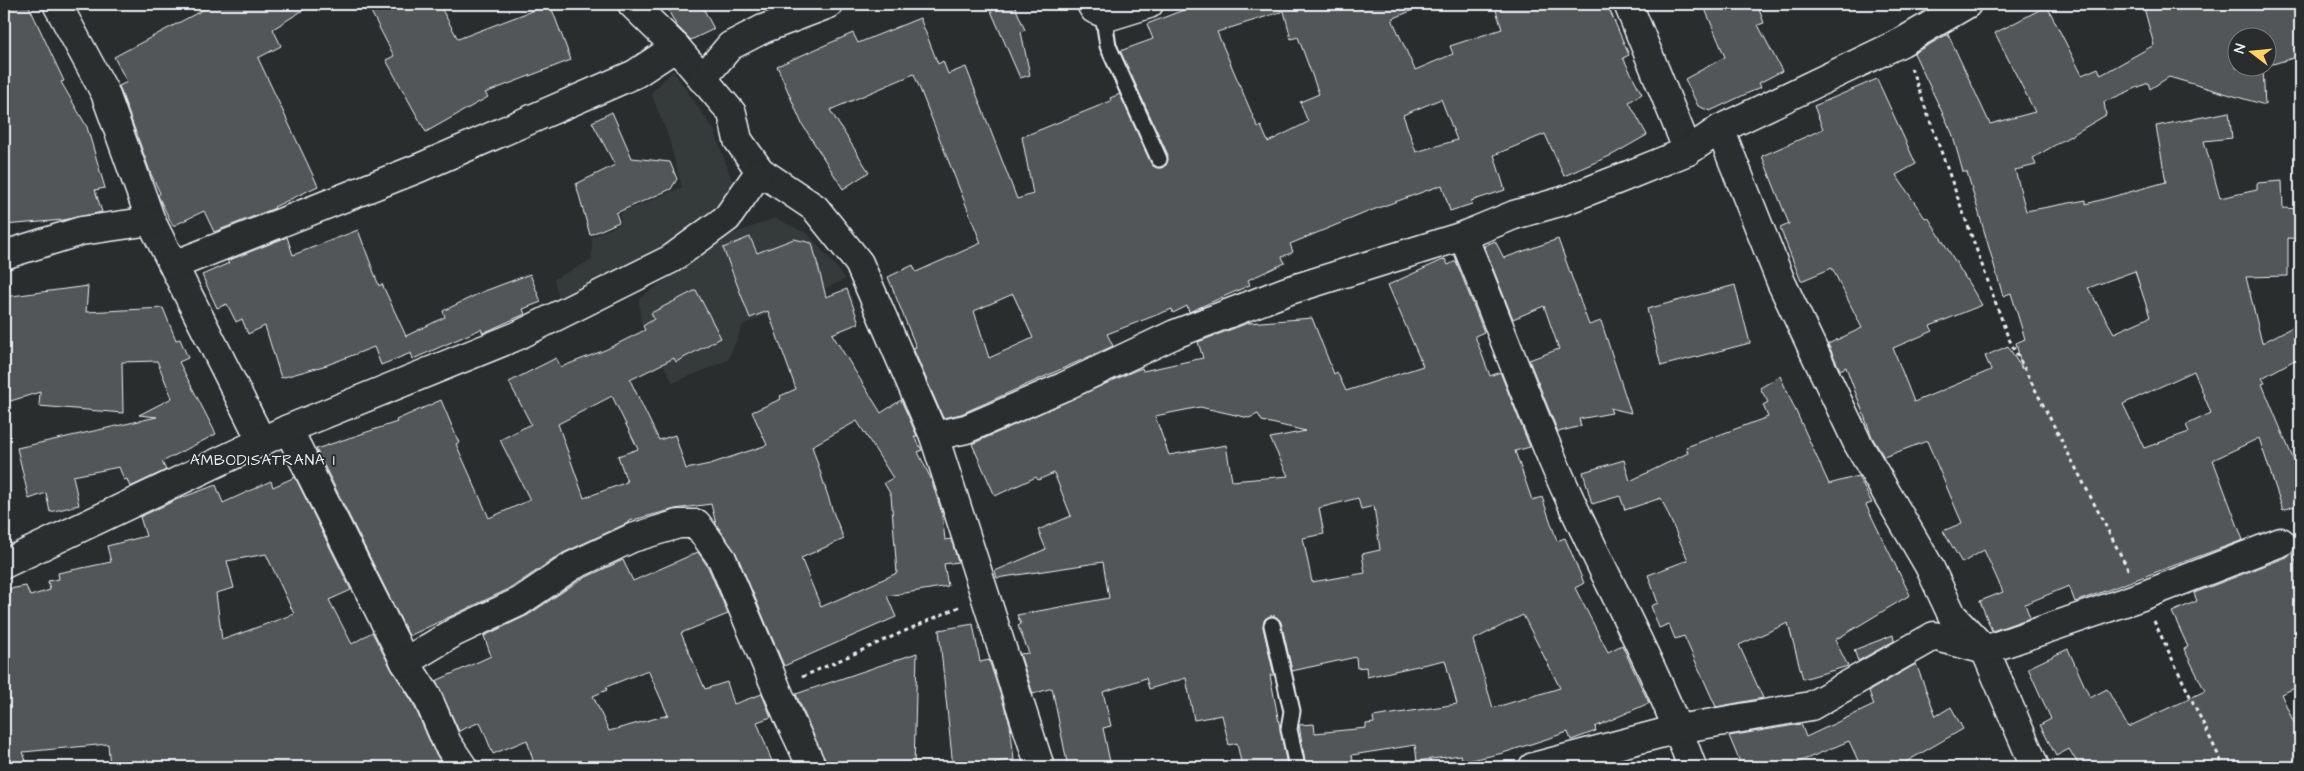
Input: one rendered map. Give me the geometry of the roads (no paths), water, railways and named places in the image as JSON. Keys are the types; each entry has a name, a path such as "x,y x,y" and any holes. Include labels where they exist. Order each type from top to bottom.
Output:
{"street":[{"path":"57,4 105,93 151,221 262,442"},
{"path":"632,4 676,47 732,113 738,140 760,170 815,208 859,263 934,436 1040,767"},
{"path":"702,79 730,46 762,29 829,4"},
{"path":"1097,8 1110,16 1149,4"},
{"path":"1628,4 1688,150"},
{"path":"934,436 966,429 1063,387 1175,334 1278,294 1463,236 1514,215 1563,201 1688,150 1720,129 1902,42 1967,4"},
{"path":"174,265 419,168 635,74 676,47"},
{"path":"1720,129 1781,282 1858,444 1929,566 1952,615 1985,650 2035,767"},
{"path":"4,564 288,429 517,336 670,259 727,218 760,170"},
{"path":"4,255 81,231 151,221"},
{"path":"1463,236 1556,468 1646,657 1678,729 1692,767"},
{"path":"288,429 405,662 427,696 447,743 463,767"},
{"path":"405,662 455,632 519,602 581,562 632,538 679,524 697,524 722,559 776,688 812,767"},
{"path":"1533,767 1678,729 1811,706 1934,636 1985,650 2142,596 2281,542"}],"lane":[{"path":"1097,8 1108,46 1159,159"},
{"path":"1272,625 1292,711 1289,730 1297,767"}],"district":[{"name":"AMBODISATRANA I","path":"263,460"}]}
